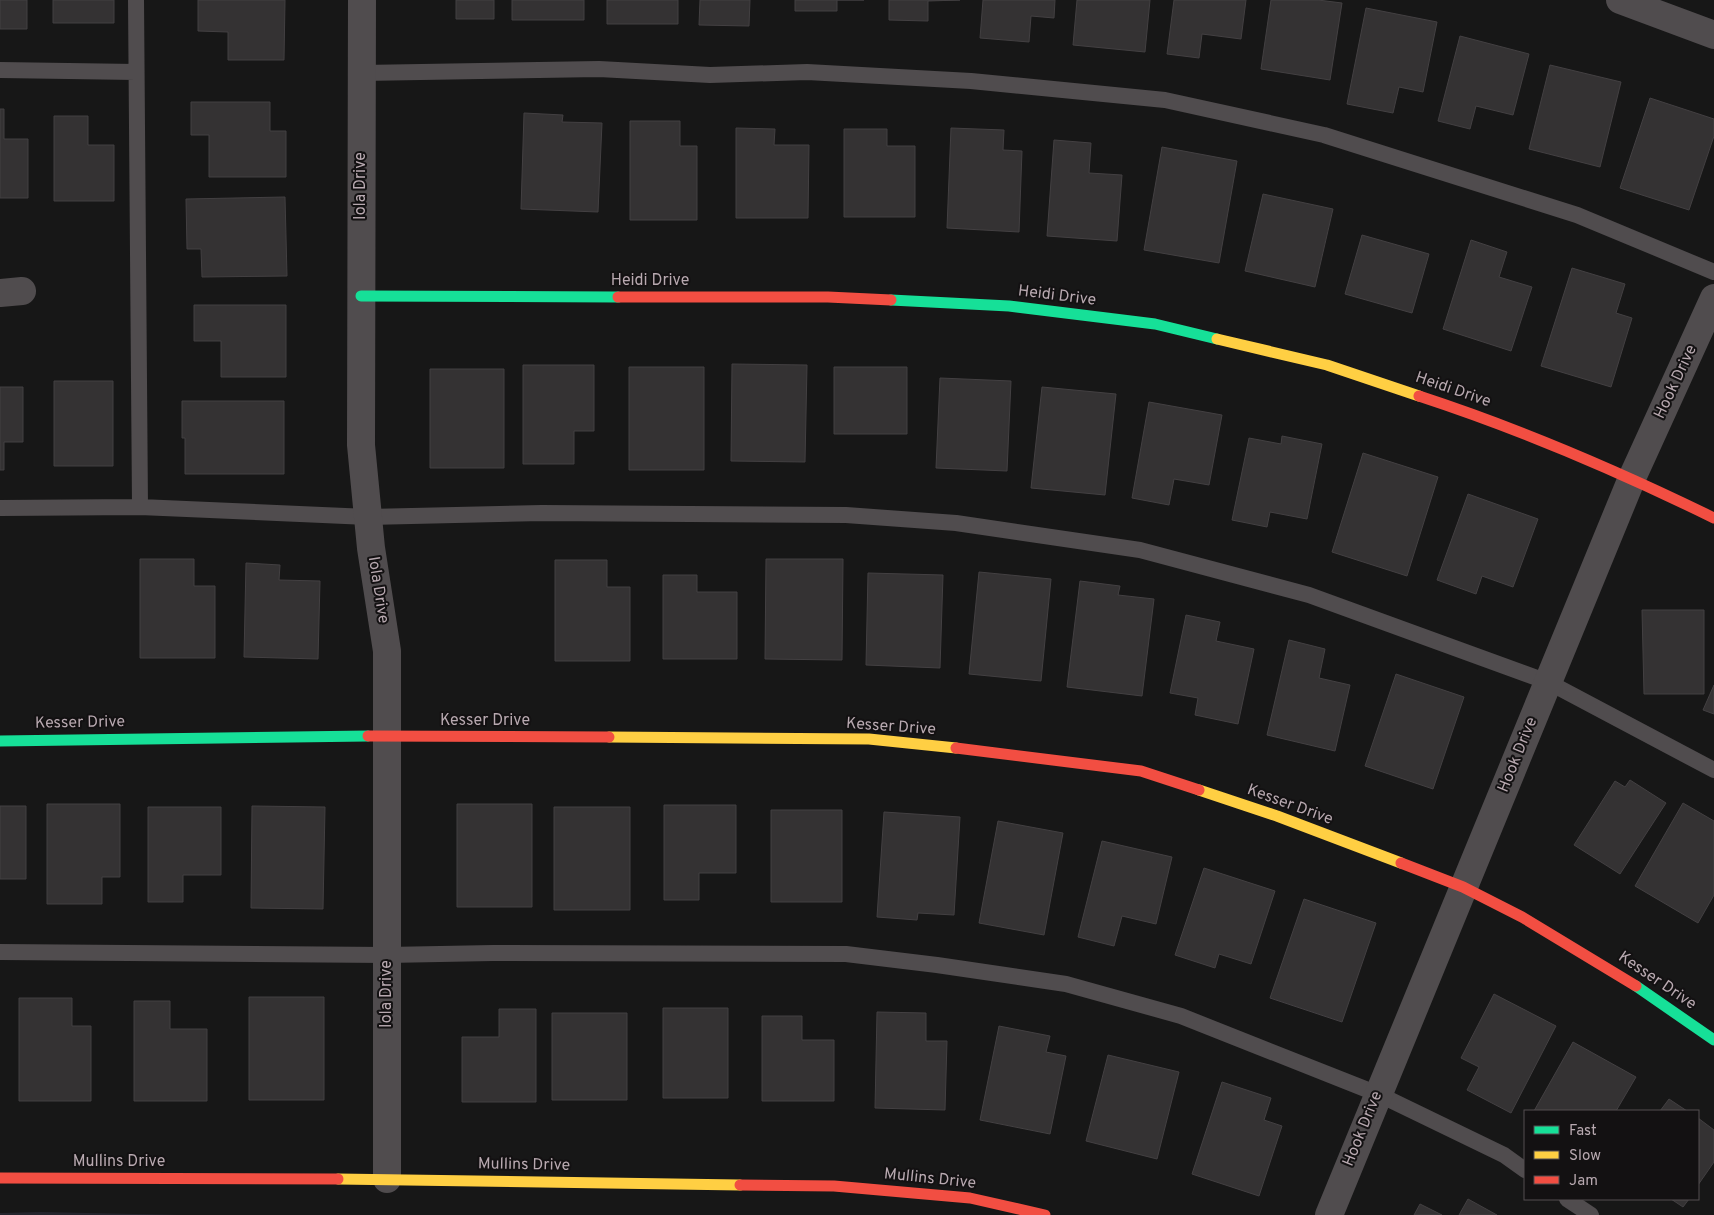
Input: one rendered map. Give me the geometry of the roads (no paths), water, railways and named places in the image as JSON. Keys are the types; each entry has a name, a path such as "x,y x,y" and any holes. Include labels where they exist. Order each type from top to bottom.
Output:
{"street":[{"name":"Iola Drive","path":"362,0 361,445 368,517 387,651 387,1179"},
{"path":"1620,0 1714,35"},
{"name":"Heidi Drive","path":"361,296 828,297 1009,306 1155,324 1327,365 1466,411 1632,478 1714,518"},
{"name":"Hook Drive","path":"1328,1215 1632,478 1714,298"},
{"name":"Kesser Drive","path":"0,741 387,736 869,740 1005,753 1141,770 1277,816 1463,887 1522,917 1640,988 1714,1040"},
{"name":"Mullins Drive","path":"0,1178 387,1179 834,1186 970,1198 1045,1215"}],"lane":[{"path":"136,0 140,506"},
{"path":"362,73 580,69 710,75 807,72 971,81 1165,100 1324,135 1576,215 1714,272"},
{"path":"0,70 136,72"},
{"path":"0,508 140,506 368,517 542,513 836,515 956,523 1140,550 1309,595 1548,682 1714,770"},
{"path":"0,952 387,955 493,953 846,954 947,966 1066,984 1181,1016 1378,1094 1504,1155 1524,1169"},
{"path":"1568,1200 1591,1215"}]}
